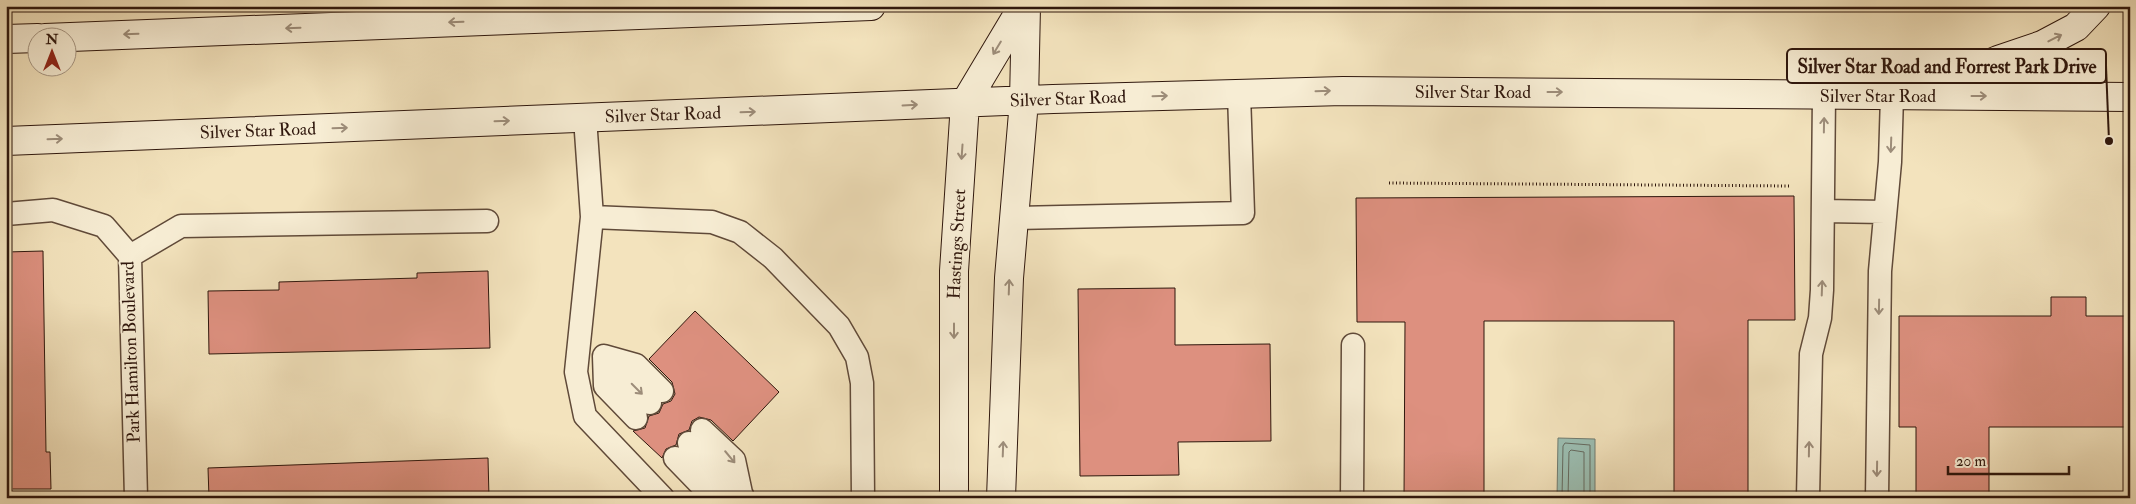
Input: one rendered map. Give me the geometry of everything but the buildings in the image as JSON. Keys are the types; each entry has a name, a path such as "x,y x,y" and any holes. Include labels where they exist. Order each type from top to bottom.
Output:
{"main road":[{"path":"78,37 872,6"},
{"name":"Hastings Street","path":"1001,498 1009,278 1024,101 1024,6"},
{"name":"Hastings Street","path":"954,498 954,271 965,103 1024,6"},
{"path":"1902,96 2042,45 2076,27 2096,6"},
{"path":"6,39 28,38"},
{"name":"Silver Star Road","path":"6,141 965,103 1353,91 2130,96"}],"lane":[{"path":"1015,218 1243,214 1239,94"},
{"path":"1808,498 1811,354 1820,318 1822,290 1824,95"},
{"path":"1877,498 1880,271 1890,162 1902,96"},
{"path":"585,118 592,218 576,372 585,416 663,498"},
{"name":"Park Hamilton Boulevard","path":"6,214 53,210 104,226 130,256 136,498"},
{"path":"1823,211 1885,212"},
{"path":"592,218 712,222 740,232 780,265 838,326 857,357 862,383 863,498"},
{"path":"130,256 181,226 487,221"},
{"path":"581,327 604,356 650,404"},
{"path":"1352,498 1353,345"},
{"path":"689,444 743,496"}],"path":[{"path":"1389,183 1824,186"}],"water":[{"path":"1558,438 1595,439 1595,498 1557,498"}],"place":[{"name":"Silver Star Road and Forrest Park Drive","path":"2109,141"}]}
